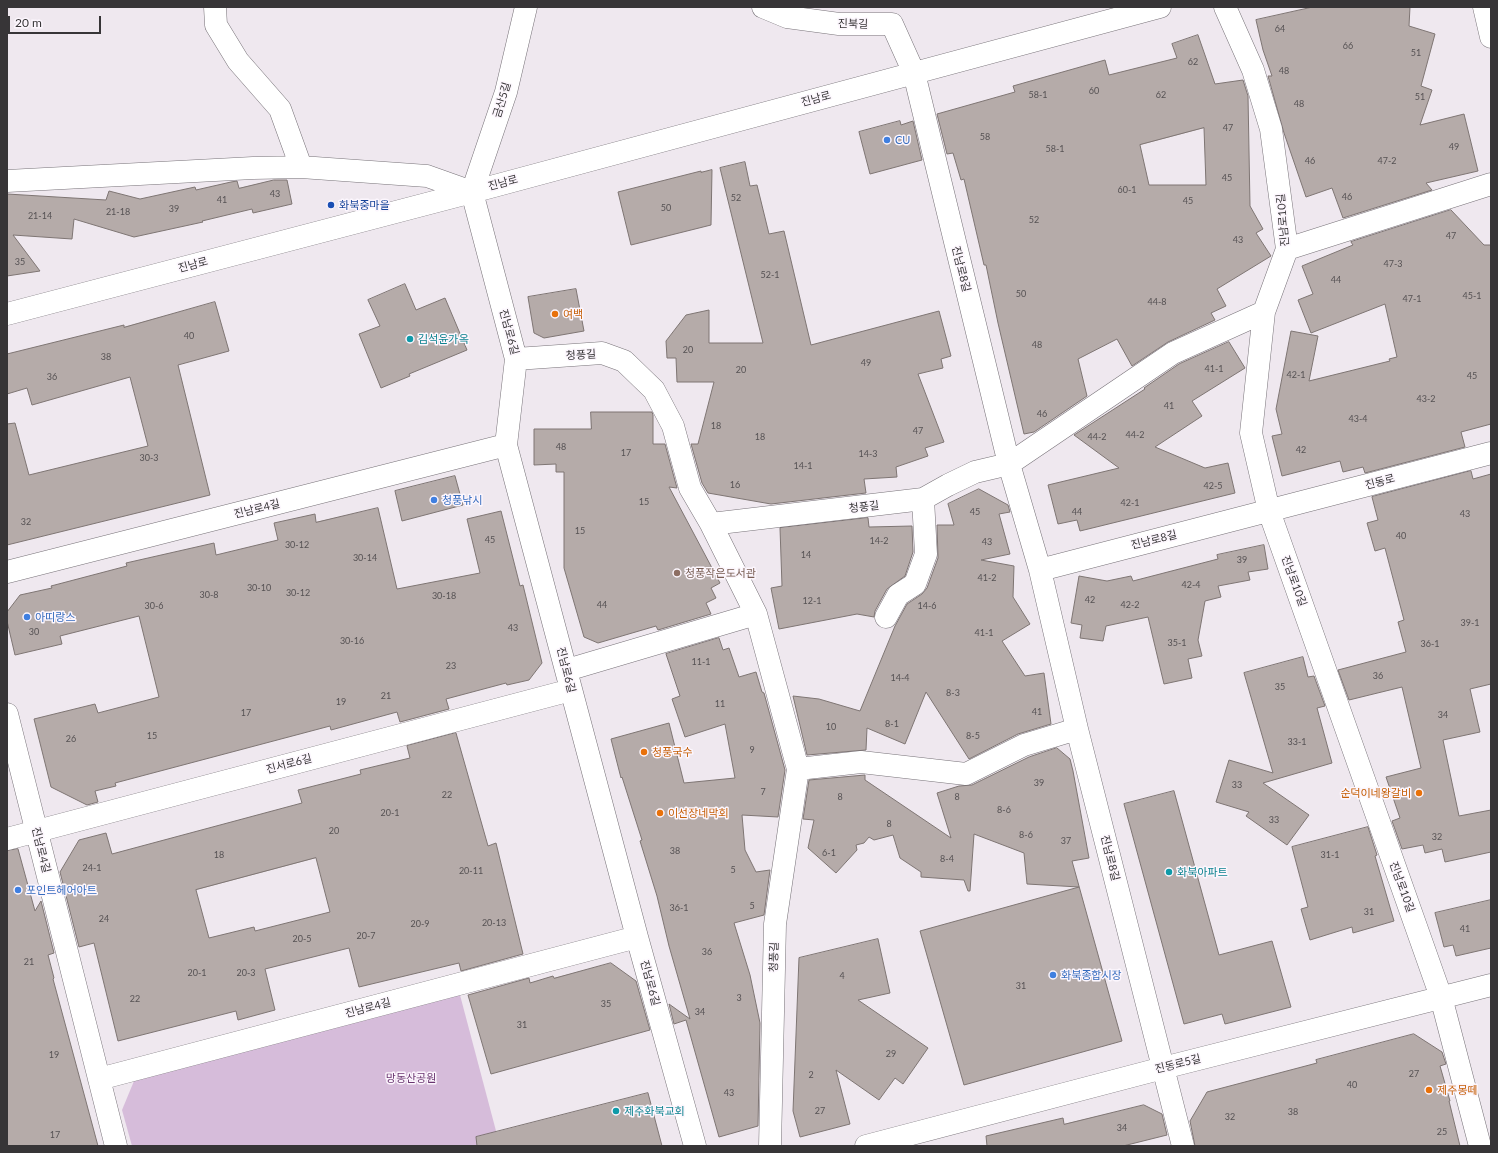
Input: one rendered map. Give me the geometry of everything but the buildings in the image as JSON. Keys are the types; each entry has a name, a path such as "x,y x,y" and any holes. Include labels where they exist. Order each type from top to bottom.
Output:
{"street":[{"path":"215,7 216,25 238,61 280,109 301,167"},
{"name":"금산5길","path":"472,192 506,92 526,7"},
{"name":"진북길","path":"763,7 787,17 839,24 892,24 914,73"},
{"name":"진남로","path":"7,314 472,192 1160,7"},
{"name":"진남로10길","path":"1226,7 1253,70 1271,130 1287,249 1264,312 1251,433 1269,511 1441,997 1480,1146"},
{"path":"1484,7 1491,36"},
{"name":"진남로8길","path":"914,73 1009,464 1040,570 1077,729 1183,1146"},
{"path":"7,181 253,168 301,167 427,176 472,192"},
{"path":"1287,249 1491,184"},
{"name":"진남로6길","path":"472,192 516,359 506,445 695,1146"},
{"path":"1009,464 1173,353 1264,312"},
{"name":"청풍길","path":"516,359 602,353 624,361 654,390 673,426 690,488 711,524 756,614 798,769 775,924 770,1146"},
{"name":"진남로4길","path":"7,572 506,445"},
{"name":"진동로","path":"1269,511 1491,453"},
{"name":"청풍길","path":"711,524 923,499 975,472 1009,464"},
{"path":"886,617 898,595 915,584 926,554 923,499"},
{"name":"진남로8길","path":"1040,570 1269,511"},
{"name":"진서로6길","path":"7,839 569,680 756,614"},
{"name":"진남로4길","path":"7,714 116,1146"},
{"path":"798,769 861,762 966,774 1024,745 1077,729"},
{"name":"진남로4길","path":"99,1079 638,937"},
{"name":"진동로5길","path":"866,1146 1163,1068 1491,985"}],"green space":[{"name":"망동산공원","path":"460,995 500,1146 132,1146 122,1110 134,1081"}],"place":[{"name":"CU","path":"887,140"},
{"name":"화북중마을","path":"331,205"},
{"name":"여백","path":"555,314"},
{"name":"김석윤가옥","path":"410,339"},
{"name":"청풍낚시","path":"434,500"},
{"name":"청풍작은도서관","path":"677,573"},
{"name":"아띠랑스","path":"27,617"},
{"name":"청풍국수","path":"644,752"},
{"name":"순덕이네왕갈비","path":"1419,793"},
{"name":"이선장네막회","path":"660,813"},
{"name":"화북아파트","path":"1169,872"},
{"name":"포인트헤어아트","path":"18,890"},
{"name":"화북종합시장","path":"1053,975"},
{"name":"제주몽떼","path":"1429,1090"},
{"name":"제주화북교회","path":"616,1111"}]}
